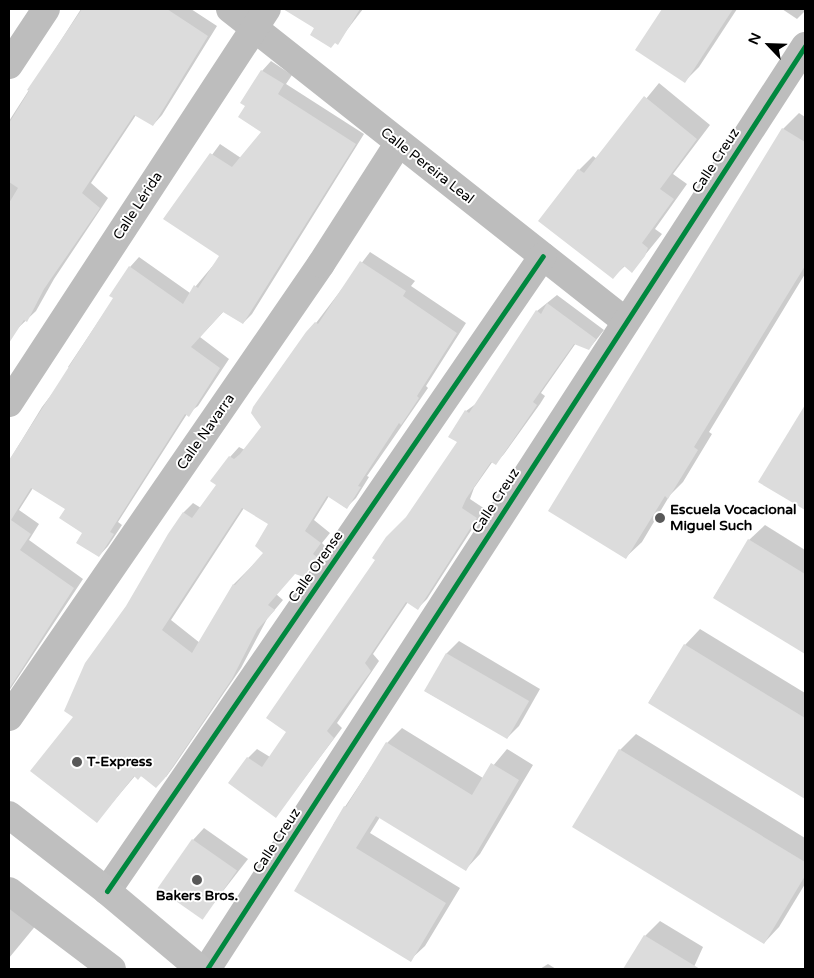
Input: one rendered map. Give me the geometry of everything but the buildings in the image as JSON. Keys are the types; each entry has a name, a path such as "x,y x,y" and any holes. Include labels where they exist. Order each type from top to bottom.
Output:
{"main road":[{"path":"9,815 107,891 200,969"},
{"path":"9,891 112,969"}],"street":[{"path":"9,65 46,9"},
{"name":"Calle Pereira Leal","path":"230,9 260,18 398,144 625,321"},
{"name":"Calle Lérida","path":"9,403 260,18"},
{"name":"Calle Creuz","path":"207,969 625,321 805,46"},
{"name":"Calle Navarra","path":"9,718 322,264 398,144"},
{"name":"Calle Orense","path":"107,891 543,256"}],"cycle path":[{"path":"207,969 805,46"},
{"path":"107,891 543,256"}],"place":[{"name":"Escuela Vocacional Miguel Such","path":"660,518"},
{"name":"T-Express","path":"77,762"},
{"name":"Bakers Bros.","path":"197,880"}]}
